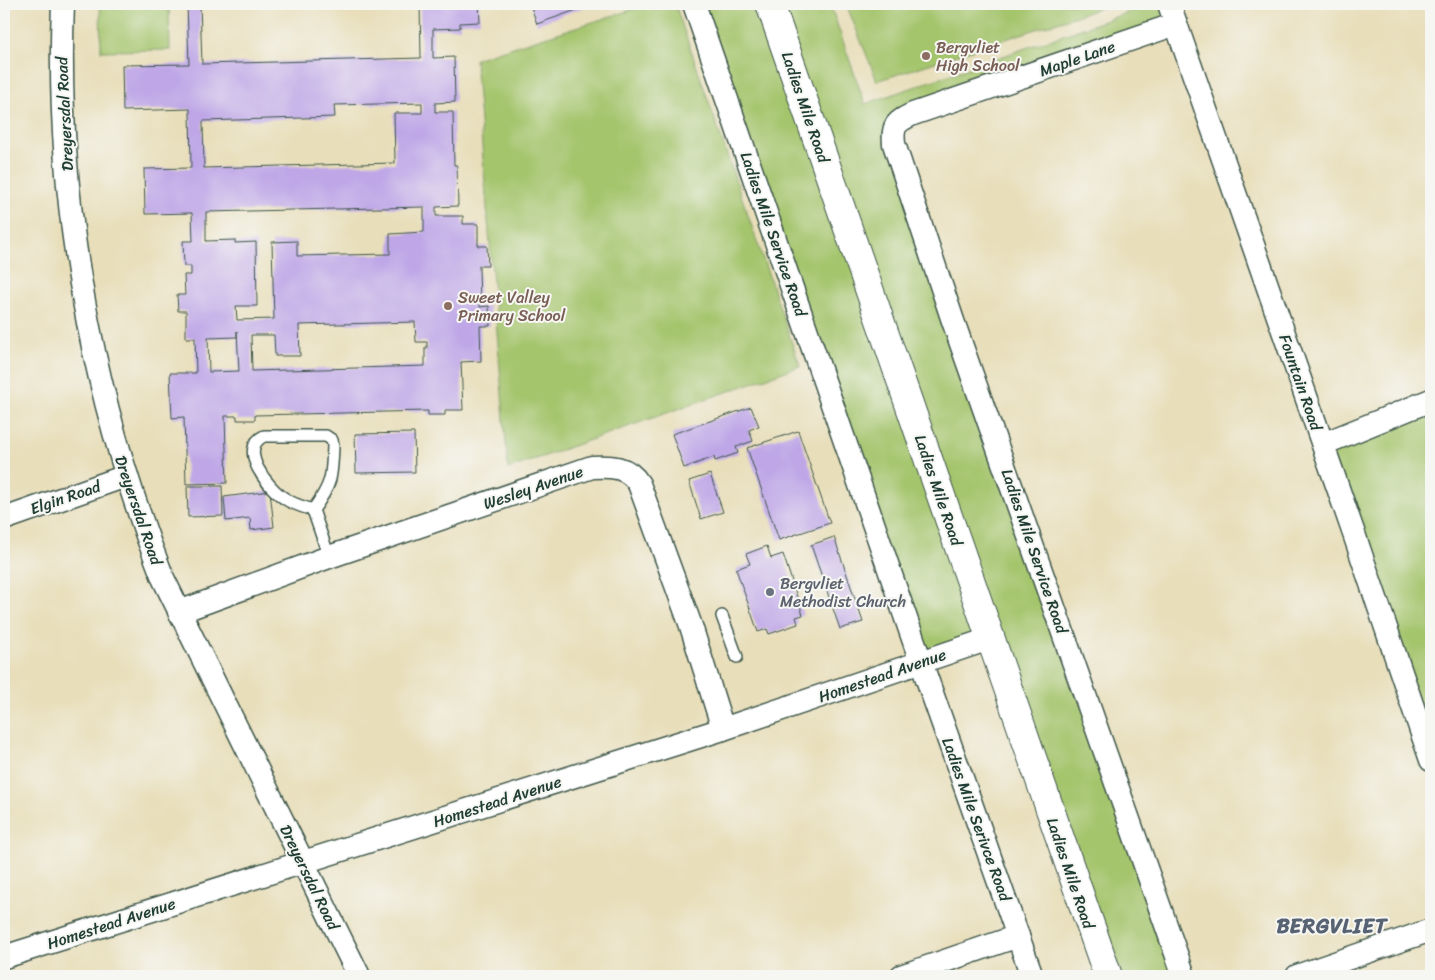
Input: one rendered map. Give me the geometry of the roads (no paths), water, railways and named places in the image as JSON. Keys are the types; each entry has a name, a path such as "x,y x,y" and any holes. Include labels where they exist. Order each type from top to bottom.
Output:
{"main road":[{"name":"Ladies Mile Road","path":"770,4 890,343 990,639 1108,976"}],"street":[{"name":"Dreyersdal Road","path":"63,4 61,46 70,213 90,339 126,476 163,578 359,976"},
{"name":"Ladies Mile Service Road","path":"694,4 921,662"},
{"name":"Maple Lane","path":"895,125 903,118 1172,14"},
{"name":"Fountain Road","path":"1172,14 1323,444 1431,760"},
{"name":"Ladies Mile Service Road","path":"895,125 893,133 894,144 950,312 1184,976"},
{"path":"1323,444 1431,400"},
{"name":"Wesley Avenue","path":"179,612 329,557 592,467 617,467 625,470 639,484 691,626 723,729"},
{"name":"Elgin Road","path":"4,519 126,476"},
{"name":"Homestead Avenue","path":"4,957 723,729 990,639"},
{"name":"Ladies Mile Serivce Road","path":"921,662 1032,976"},
{"path":"1297,976 1431,930"},
{"path":"901,976 1018,936"}],"lane":[{"path":"264,436 326,436 332,440 331,478 324,496 313,510 286,500 270,485 256,464 253,454 254,444 257,439 264,436"},
{"path":"313,510 329,557"},
{"path":"722,616 737,658"}],"place":[{"name":"Bergvliet High School","path":"926,56"},
{"name":"Sweet Valley Primary School","path":"448,306"},
{"name":"Bergvliet Methodist Church","path":"770,592"}],"district":[{"name":"BERGVLIET","path":"1332,926"}]}
